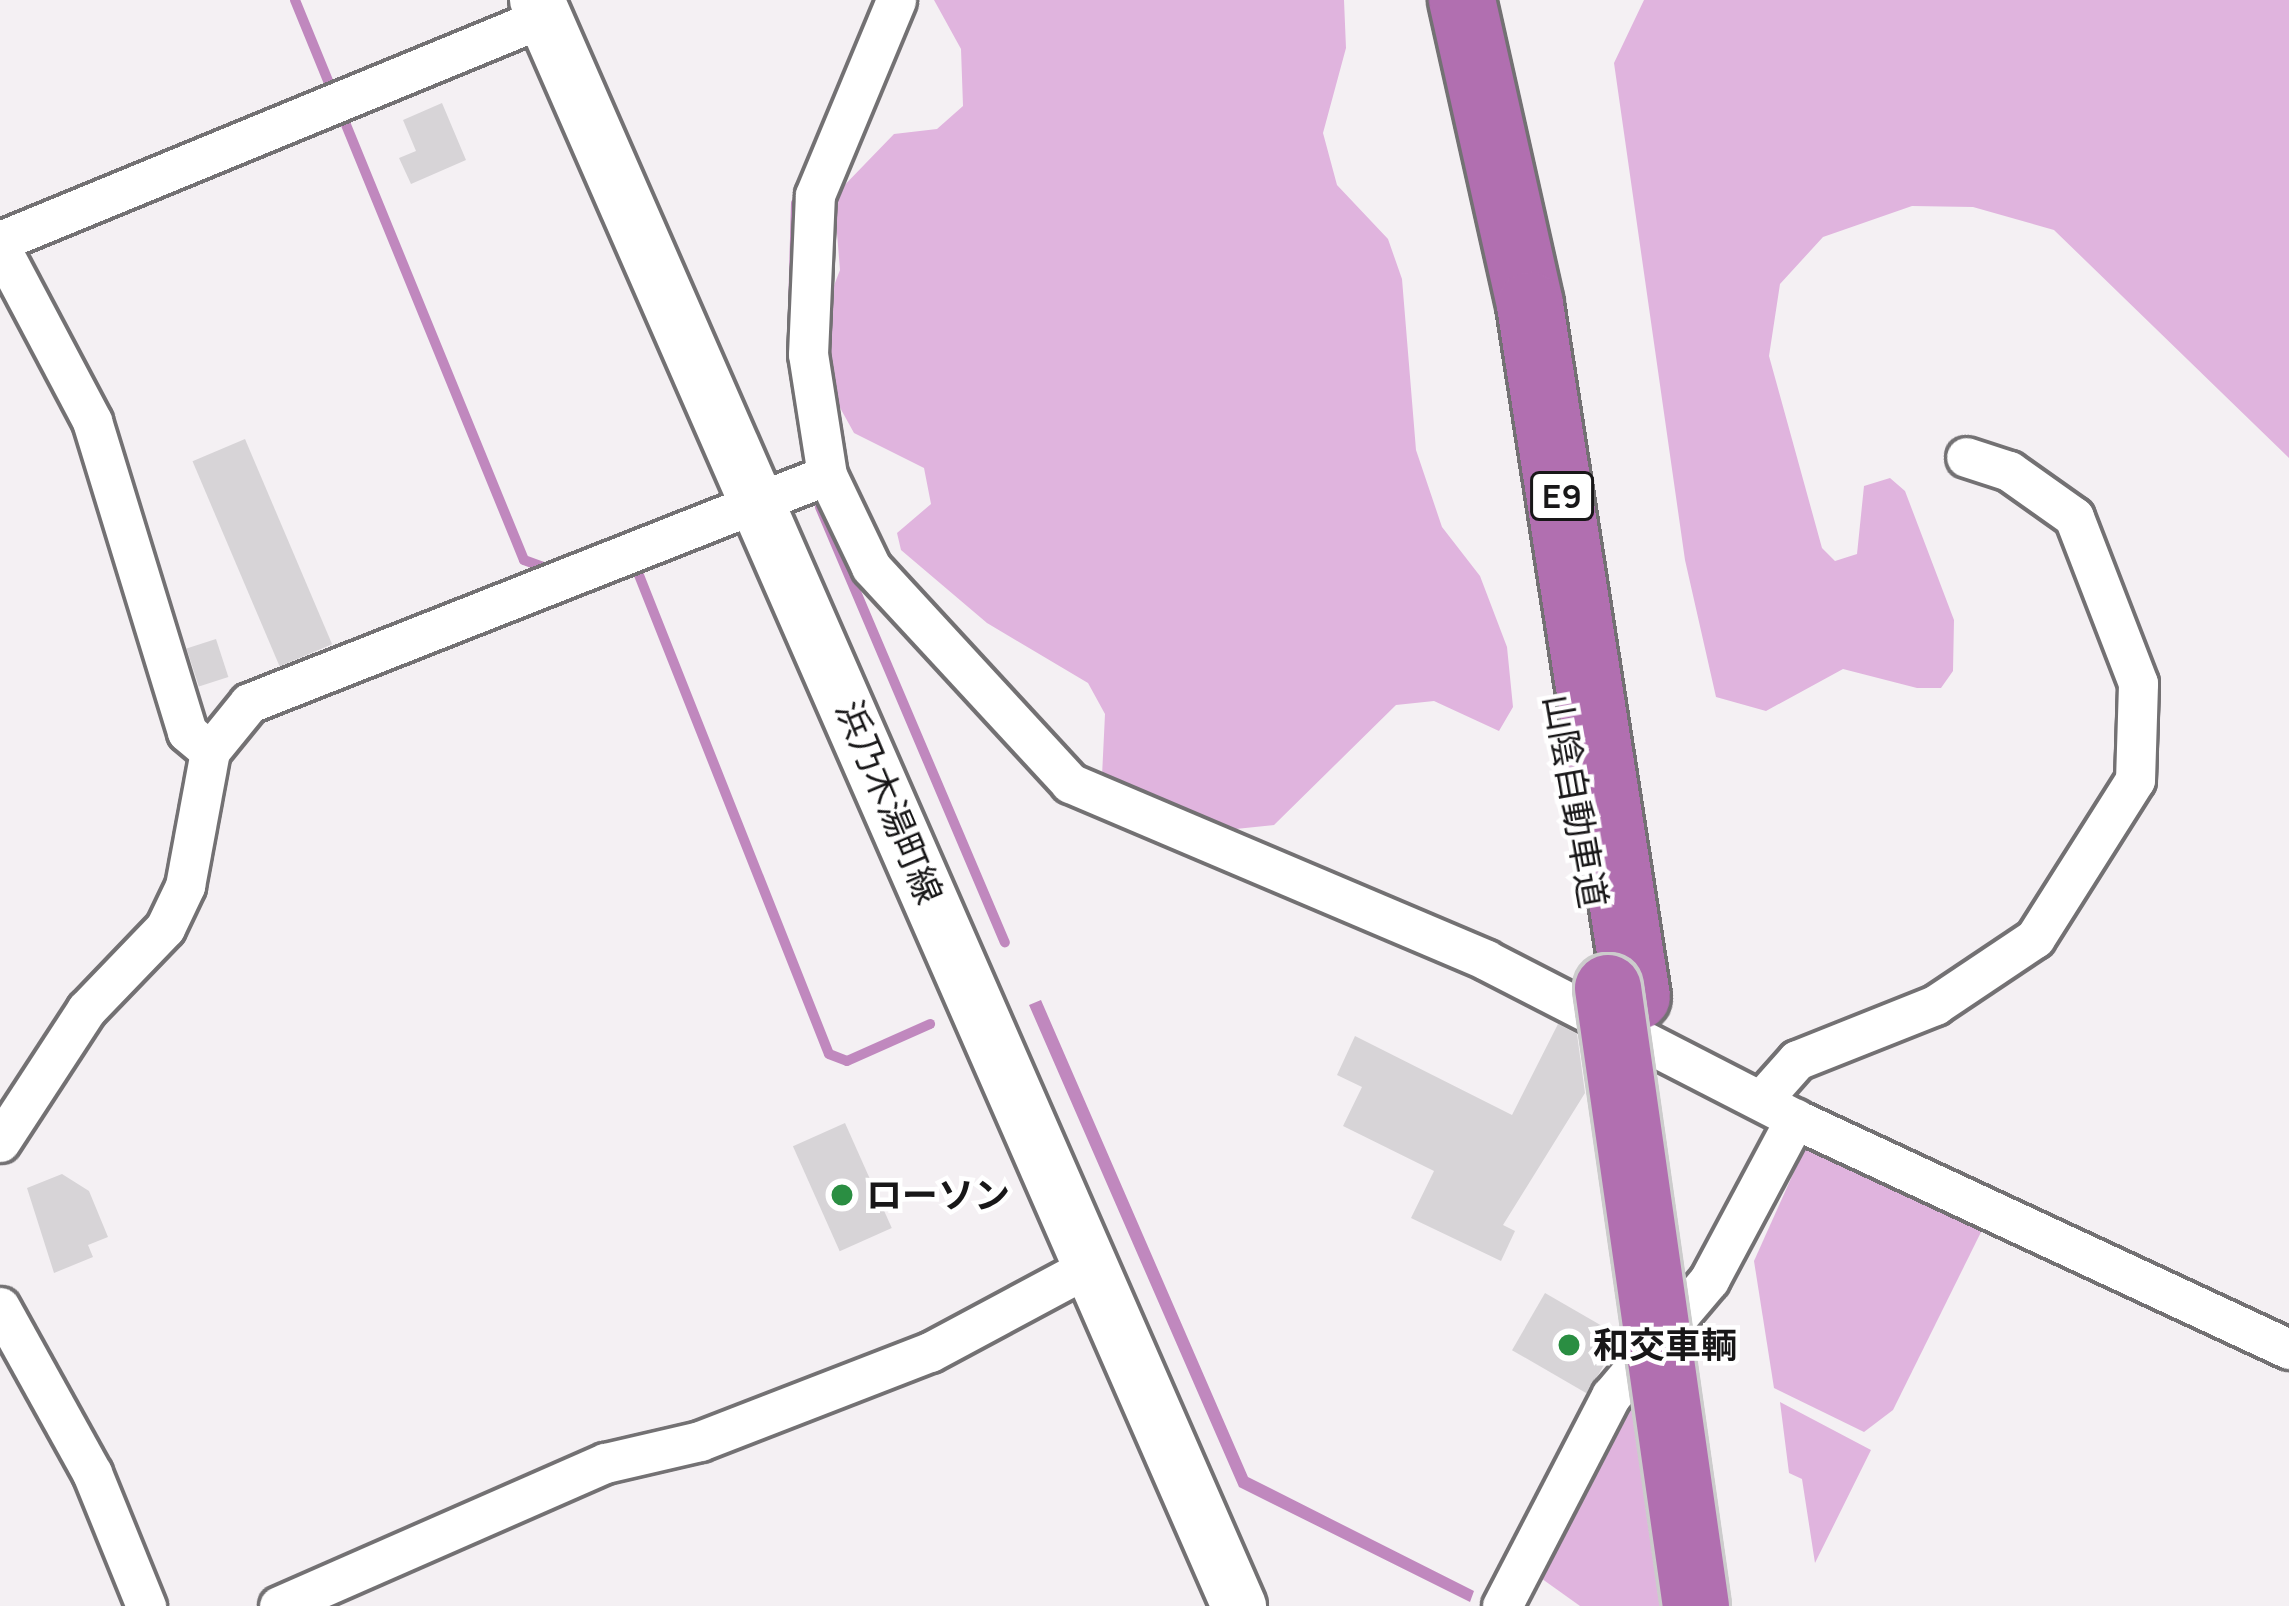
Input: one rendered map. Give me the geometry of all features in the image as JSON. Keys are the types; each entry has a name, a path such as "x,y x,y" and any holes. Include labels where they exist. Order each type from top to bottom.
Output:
{"highway":[{"name":"山陰自動車道","path":"1429,0 1493,304 1623,993 1719,1606"},
{"name":"山陰自動車道","path":"1462,0 1530,305 1623,993 1696,1606"}],"main road":[{"name":"浜乃木湯町線","path":"541,9 1094,1264 1239,1606"}],"street":[{"path":"896,0 815,196 808,354 827,475 872,567 1070,783 1486,959 1780,1107 2289,1348"},
{"path":"210,752 187,732 92,421 0,244 340,101 541,9"},
{"path":"1502,1606 1611,1396 1708,1280 1797,1060 1935,1005 2035,938 2135,780 2138,683 2074,517 2009,471 1966,457"},
{"path":"0,1142 86,1010 165,928 185,886 210,752 249,703 827,475"},
{"path":"279,1606 605,1463 700,1442 930,1352 1094,1264"},
{"path":"0,1307 92,1473 146,1606"}],"shaded area":[{"path":"934,0 1344,0 1346,48 1323,133 1337,185 1388,239 1402,279 1416,450 1442,527 1480,576 1507,647 1513,707 1499,731 1434,701 1396,705 1274,825 1226,830 1102,776 1105,714 1088,683 987,623 901,550 897,533 931,504 924,468 854,433 833,395 821,319 840,270 834,196 894,134 937,129 963,106 961,49"},
{"path":"1644,0 2289,0 2289,458 2054,230 1973,207 1912,206 1823,237 1780,284 1769,356 1822,548 1835,561 1857,554 1864,486 1890,478 1905,491 1954,620 1953,671 1941,688 1917,688 1843,669 1766,711 1716,697 1685,560 1614,63"},
{"path":"1041,1000 1248,1477 1474,1591 1470,1602 1239,1487 1029,1005"},
{"path":"1806,1145 1984,1226 1893,1410 1864,1432 1774,1388 1754,1261"},
{"path":"1647,1396 1680,1606 1580,1606 1538,1576 1632,1400"},
{"path":"1780,1402 1871,1450 1815,1563 1802,1479 1789,1473"}],"building":[{"path":"442,103 466,160 411,184 399,158 416,151 403,120"},
{"path":"245,439 332,644 280,667 193,461"},
{"path":"216,639 228,677 199,687 187,649"},
{"path":"1558,1024 1577,1034 1585,1093 1503,1225 1515,1231 1501,1261 1411,1218 1434,1171 1343,1126 1362,1087 1337,1075 1355,1036 1512,1115"},
{"path":"845,1123 892,1228 840,1251 793,1146"},
{"path":"62,1174 89,1191 108,1237 88,1245 93,1257 54,1273 27,1188"},
{"name":"和交車輌","path":"1545,1293 1620,1336 1587,1394 1512,1350"}],"waterway":[{"path":"295,0 524,560 549,569"},
{"path":"792,346 796,203"},
{"path":"820,507 1005,942"},
{"path":"633,560 829,1054 847,1061 930,1024"}],"place":[{"name":"ローソン","path":"842,1195"},
{"name":"和交車輌","path":"1569,1345"}]}
